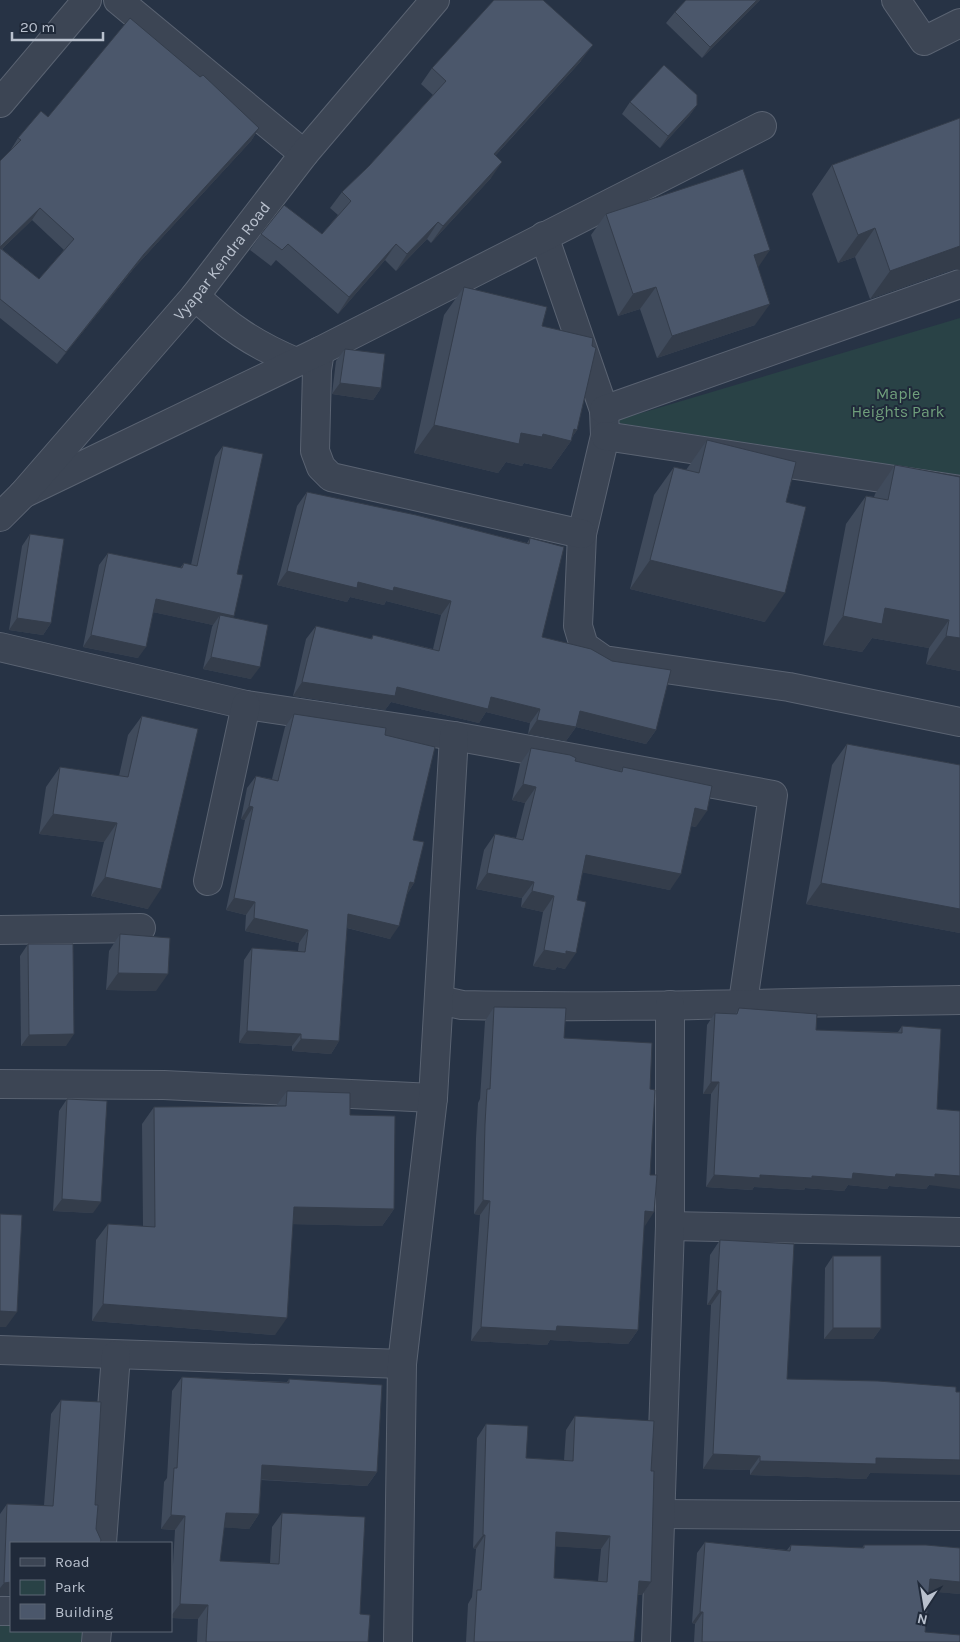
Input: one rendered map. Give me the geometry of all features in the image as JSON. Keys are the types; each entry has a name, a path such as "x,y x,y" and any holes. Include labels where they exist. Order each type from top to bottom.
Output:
{"street":[{"path":"0,103 87,0"},
{"path":"118,0 304,154"},
{"name":"Vyapar Kendra Road","path":"0,517 23,494 195,296 304,154 436,0"},
{"path":"896,0 924,41 960,23"},
{"path":"23,494 308,357 762,126"},
{"path":"544,236 605,423 582,534 578,626 584,646 604,660 789,687 960,722"},
{"path":"605,423 960,284"},
{"path":"195,296 241,335 308,357"},
{"path":"308,357 315,451 321,467 331,477 582,534"},
{"path":"605,423 960,490"},
{"path":"0,647 246,705 454,736 773,794 743,1002"},
{"path":"208,881 246,705"},
{"path":"398,1642 402,1364 433,1098 454,736"},
{"path":"0,930 141,928"},
{"path":"439,1000 471,1006 670,1006 743,1002 960,1000"},
{"path":"656,1642 658,1514 670,1226 670,1006"},
{"path":"0,1084 164,1086 433,1098"},
{"path":"670,1226 960,1232"},
{"path":"0,1350 402,1364"},
{"path":"102,1542 116,1355"},
{"path":"658,1514 960,1516"}],"green space":[{"name":"Maple Heights Park","path":"960,318 960,475 611,422"},
{"path":"0,1611 10,1611 10,1632 97,1632 96,1642 0,1642"}],"building":[{"path":"494,0 543,0 593,45 494,154 502,162 443,226 438,222 407,254 396,244 349,297 288,244 282,250 261,234 284,205 322,234 351,201 342,192 369,166 446,81 432,68"},
{"path":"686,0 757,0 710,47 675,12"},
{"path":"130,18 200,77 203,75 259,128 144,254 66,352 0,299 0,248 39,279 74,239 40,208 0,247 0,161 21,140 18,138 41,111 48,117"},
{"path":"664,65 697,95 697,105 668,136 630,102"},
{"path":"960,118 960,246 890,271 875,228 858,235 832,165"},
{"path":"743,169 770,250 754,255 770,304 672,336 656,287 633,294 606,214"},
{"path":"464,287 547,307 542,326 593,338 592,346 596,348 577,430 574,429 571,441 543,434 542,437 521,433 519,444 434,425"},
{"path":"345,349 385,354 381,388 340,383"},
{"path":"707,440 796,462 786,502 806,507 785,593 650,560 674,467 699,473"},
{"path":"223,446 263,454 237,574 243,575 234,616 156,599 146,647 91,635 108,553 182,568 184,563 197,566"},
{"path":"895,465 960,477 960,638 946,636 949,620 885,608 882,624 843,616 866,496 888,500"},
{"path":"307,492 416,515 529,544 530,538 564,547 542,637 591,649 612,661 671,670 656,730 580,711 576,727 537,720 540,709 491,697 488,709 397,687 395,696 302,682 316,626 372,639 373,635 439,651 451,601 394,587 393,591 358,582 357,588 287,571"},
{"path":"30,534 64,539 51,623 17,618"},
{"path":"220,615 268,625 260,667 211,657"},
{"path":"294,714 386,728 385,735 435,747 413,840 424,842 414,883 410,882 399,926 348,914 339,1041 301,1039 301,1034 247,1031 252,948 305,952 308,930 254,918 255,902 234,898 253,807 249,806 256,776 278,781"},
{"path":"142,716 198,729 161,889 105,877 117,823 53,814 60,767 128,777"},
{"path":"847,744 960,765 960,909 821,883"},
{"path":"531,748 570,755 576,758 575,761 622,772 623,767 712,786 707,811 695,808 681,874 586,855 577,900 586,902 576,953 566,951 566,954 544,950 554,896 532,891 534,882 487,873 495,834 523,840 536,787 523,784"},
{"path":"120,934 170,938 168,974 118,973"},
{"path":"28,944 73,944 74,1034 29,1035"},
{"path":"494,1007 566,1008 564,1038 652,1043 650,1089 655,1090 650,1175 657,1175 654,1212 645,1211 638,1330 557,1326 556,1331 481,1327 490,1201 483,1200 485,1124 487,1089 490,1089"},
{"path":"739,1008 817,1014 816,1030 902,1033 902,1026 941,1029 937,1109 960,1111 960,1176 935,1174 935,1177 896,1174 895,1177 853,1173 852,1179 812,1176 812,1178 760,1175 760,1178 714,1175 719,1082 711,1082 715,1013 737,1014"},
{"path":"287,1091 350,1093 350,1115 395,1116 394,1209 294,1207 287,1318 103,1304 108,1224 155,1227 154,1107 286,1106"},
{"path":"67,1099 107,1101 101,1202 62,1199"},
{"path":"0,1214 22,1215 17,1312 0,1311"},
{"path":"720,1240 794,1244 787,1379 878,1381 956,1387 956,1392 960,1392 960,1460 876,1458 876,1464 760,1461 760,1456 713,1454 721,1291 717,1290"},
{"path":"833,1256 881,1256 881,1328 833,1328"},
{"path":"182,1377 289,1383 289,1379 382,1385 377,1472 262,1465 259,1514 226,1513 220,1561 279,1564 282,1513 365,1517 360,1614 370,1615 368,1642 206,1642 208,1605 180,1604 185,1516 171,1515 174,1468 177,1468"},
{"path":"61,1400 101,1402 95,1505 98,1505 96,1529 100,1542 10,1542 10,1582 4,1583 7,1504 53,1506"},
{"path":"575,1416 654,1421 651,1471 654,1471 651,1582 639,1581 634,1642 474,1642 477,1590 481,1590 485,1535 483,1535 486,1424 528,1426 526,1458 573,1461","holes":["556,1532 610,1536 607,1582 554,1578"]},
{"path":"705,1542 790,1551 791,1545 864,1548 864,1545 926,1545 960,1548 960,1582 930,1579 925,1632 960,1635 960,1642 702,1642 703,1612 700,1612"}]}
